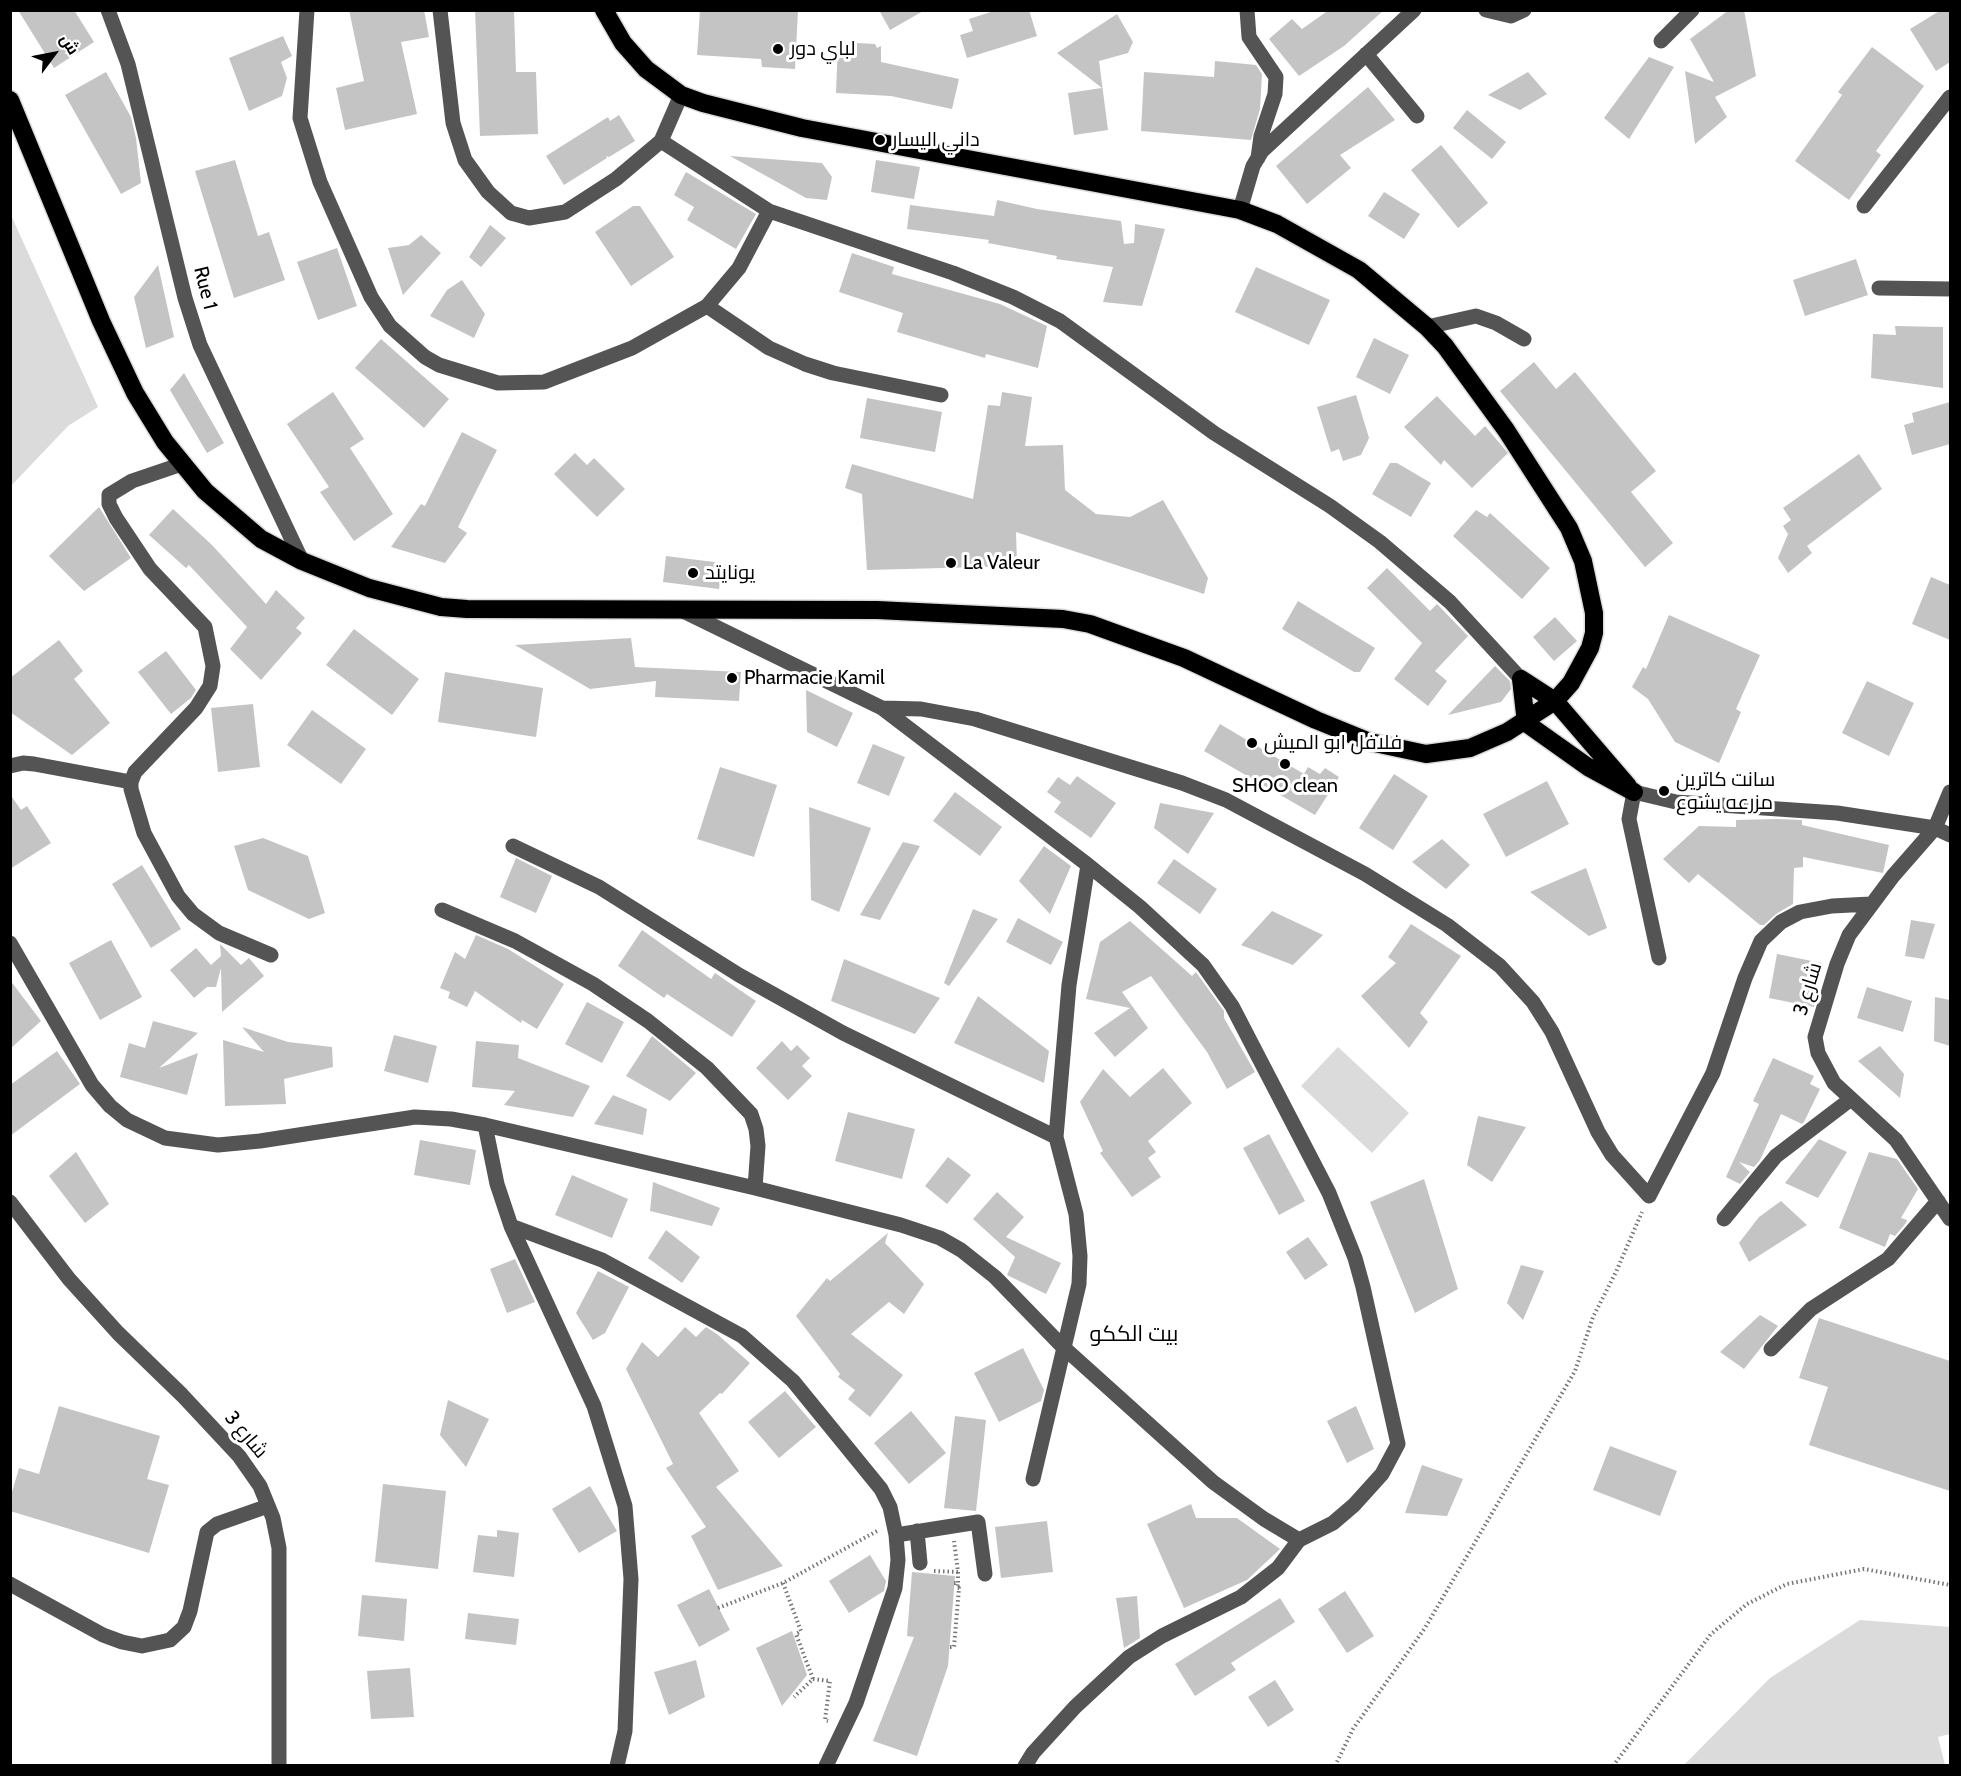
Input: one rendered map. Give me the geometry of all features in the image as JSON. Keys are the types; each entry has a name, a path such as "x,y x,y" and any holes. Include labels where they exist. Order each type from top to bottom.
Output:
{"highway":[{"path":"10,100 101,321 144,409 182,464 205,491 261,539 303,561 369,588 441,607 877,610 1036,617 1090,624 1185,658 1316,720 1370,742 1426,754 1470,748 1526,723 1555,701 1582,665 1594,633 1591,596 1583,561 1569,528 1544,486 1463,369 1427,327 1359,270 1286,229 1240,210 802,128 681,95 646,69 623,43 604,10"},
{"path":"1521,679 1555,701 1634,792"},
{"path":"1521,679 1526,723 1588,768 1634,792"}],"street":[{"name":"Rue 1","path":"108,10 128,64 185,297 200,345 303,561"},
{"path":"307,10 299,100 304,134 340,231 371,297 390,326 424,357 458,372 498,383 544,382 632,348 707,306 739,268 769,211"},
{"path":"440,10 451,111 465,160 488,192 511,213 529,218 565,212 616,179 661,141 681,95"},
{"path":"1240,210 1258,158 1261,136 1275,94 1276,77 1249,37 1247,10"},
{"path":"1258,158 1268,145 1414,10"},
{"path":"1486,10 1510,16 1524,10"},
{"path":"1661,41 1692,10"},
{"path":"1366,54 1417,116"},
{"path":"1864,206 1950,97"},
{"path":"661,141 769,211 953,273 1013,297 1060,321 1214,433 1330,506 1380,542 1450,602 1521,679"},
{"path":"1879,288 1950,289"},
{"path":"707,306 769,348 805,364 833,373 941,395"},
{"path":"1427,327 1476,316 1496,323 1524,339"},
{"path":"182,464 132,481 109,495 109,504 116,518 150,569 205,627 213,666 210,686 195,708 135,772 131,782 134,803 144,833 178,896 193,914 219,933 271,955"},
{"path":"680,610 882,708 1088,865 1175,937 1219,986 1248,1036 1314,1162 1355,1258 1381,1359 1398,1444 1382,1474 1354,1505 1333,1523 1299,1540 1278,1568 1241,1597 1162,1636 1129,1657 1075,1707 1033,1753 1025,1766"},
{"path":"882,708 921,710 975,719 1215,796 1246,809 1365,874 1447,925 1500,966 1533,1002 1552,1032 1598,1132 1612,1155 1649,1196 1713,1073 1745,978 1761,941 1781,922 1800,912 1832,906 1871,904"},
{"path":"10,766 23,763 34,764 131,782"},
{"path":"1659,958 1629,819 1634,792 1676,802 1837,813 1935,828 1950,835"},
{"name":"شارع 3","path":"1950,792 1935,828 1871,904 1845,945 1815,1037 1818,1053 1834,1083 1896,1140 1950,1219"},
{"path":"513,846 599,887 739,975 843,1033 1056,1137"},
{"path":"1033,1479 1062,1346 1076,1300 1080,1256 1076,1214 1056,1137 1069,985 1088,865"},
{"path":"442,909 515,941 593,984 648,1021 707,1068 751,1113 758,1146 755,1188"},
{"path":"10,943 92,1085 110,1106 127,1120 165,1138 218,1145 260,1141 415,1117 438,1117 485,1125 755,1188 901,1225 940,1238 961,1250 995,1277 1062,1346 1213,1482 1264,1519 1299,1540"},
{"path":"1724,1219 1776,1156 1851,1099"},
{"path":"485,1125 497,1184 511,1226 594,1406 624,1506 631,1579 625,1731 617,1766"},
{"path":"1771,1349 1811,1309 1888,1259 1938,1201"},
{"name":"شارع 3","path":"10,1202 69,1279 239,1456 260,1486 279,1548 279,1766"},
{"path":"511,1226 602,1260 742,1336 793,1381 833,1427 880,1489 890,1507 894,1528 898,1560 895,1588 869,1670 826,1766"},
{"path":"10,1584 103,1635 122,1642 142,1646 170,1640 184,1627 190,1611 207,1532 217,1524 268,1506"},
{"path":"894,1528 917,1531 978,1522 986,1574"},
{"path":"917,1531 922,1567"}],"path":[{"path":"1335,1766 1353,1729 1425,1628 1575,1371 1593,1317 1616,1272 1649,1196"},
{"path":"718,1608 783,1583 894,1528"},
{"path":"946,1541 954,1540 958,1572 954,1647 950,1647"},
{"path":"922,1567 958,1572"},
{"path":"1613,1766 1711,1634 1747,1604 1787,1584 1864,1569 1950,1585"},
{"path":"783,1583 801,1631 796,1634 813,1678"},
{"path":"813,1678 830,1681 825,1720 847,1723"},
{"path":"794,1697 813,1678"}],"shaded area":[{"path":"10,213 98,407 68,426 11,486"},
{"path":"1338,1047 1409,1113 1372,1153 1301,1086"},
{"path":"1860,1620 1950,1627 1950,1734 1938,1737 1945,1765 1684,1765 1770,1678"}],"building":[{"path":"18,10 74,10 94,42 54,68"},
{"path":"349,10 424,10 429,37 401,42 417,114 345,130 336,88 364,81"},
{"path":"475,10 514,10 516,72 536,72 538,134 480,136"},
{"path":"700,10 798,10 795,69 762,67 761,59 697,55"},
{"path":"879,10 925,10 890,30"},
{"path":"997,10 1029,10 1037,36 967,58 960,35 973,31 969,19"},
{"path":"1329,10 1384,10 1344,46 1299,76 1269,39 1292,19 1302,29"},
{"path":"1729,10 1744,10 1756,76 1715,97 1727,117 1695,144 1685,71 1714,82 1690,39"},
{"path":"1941,10 1950,10 1950,62 1936,71 1910,29"},
{"path":"1117,14 1133,42 1128,53 1099,61 1108,130 1074,135 1068,93 1102,88 1057,53"},
{"path":"283,36 292,56 281,62 287,78 282,96 249,111 229,58"},
{"path":"838,42 875,44 877,48 881,46 881,62 959,79 952,109 891,96 836,93"},
{"path":"1872,47 1924,86 1876,151 1881,155 1849,200 1795,161 1842,95 1838,92"},
{"path":"1649,57 1674,67 1629,139 1604,118"},
{"path":"1215,61 1256,65 1262,74 1260,109 1251,140 1141,131 1144,72 1214,77"},
{"path":"106,72 131,117 136,138 141,183 121,194 65,95"},
{"path":"1528,72 1547,94 1520,110 1488,95"},
{"path":"1368,87 1395,120 1340,155 1351,168 1307,204 1276,166"},
{"path":"1467,110 1506,142 1492,159 1453,128"},
{"path":"619,115 635,141 609,157 606,156 607,158 564,185 546,156 608,117 610,121"},
{"path":"1441,145 1488,203 1458,228 1411,170"},
{"path":"730,156 822,163 832,177 827,200 806,198"},
{"path":"235,160 258,236 269,232 285,280 234,298 195,171"},
{"path":"876,160 920,167 914,199 871,192"},
{"path":"686,172 756,214 736,249 687,220 694,207 674,195"},
{"path":"1384,192 1420,214 1404,239 1368,216"},
{"path":"997,200 1037,209 1121,221 1124,244 1134,243 1135,224 1165,229 1142,306 1103,302 1113,267 1056,259 1057,256 988,243 989,240 907,229 910,205 994,216"},
{"path":"633,206 640,206 674,257 631,286 595,232"},
{"path":"490,225 506,238 481,267 469,257"},
{"path":"421,235 441,253 403,295 388,248 409,245"},
{"path":"337,248 357,306 318,320 297,262"},
{"path":"852,253 894,267 892,274 1000,304 1047,326 1038,368 986,354 985,358 897,332 903,313 839,292"},
{"path":"1856,259 1868,295 1805,316 1793,280"},
{"path":"158,265 174,337 146,348 134,297"},
{"path":"1256,267 1330,300 1309,345 1235,312"},
{"path":"462,280 485,314 474,338 430,316 447,290"},
{"path":"1895,326 1943,327 1943,388 1871,378 1873,334 1896,335"},
{"path":"1374,338 1409,355 1390,394 1356,377"},
{"path":"381,339 449,399 424,428 355,368"},
{"path":"1534,362 1556,389 1575,372 1656,471 1631,492 1673,543 1645,567 1500,391"},
{"path":"184,373 224,443 207,453 170,390"},
{"path":"333,392 364,439 350,448 393,514 354,541 320,492 329,487 287,424"},
{"path":"1002,392 1032,397 1025,446 1063,445 1065,490 1096,514 1130,517 1163,500 1208,578 1204,594 1016,532 1017,566 867,570 862,494 845,488 852,464 973,499 988,405 1000,406"},
{"path":"1356,395 1369,438 1361,455 1343,461 1339,449 1331,452 1317,407"},
{"path":"1437,396 1475,436 1485,426 1508,453 1472,488 1444,460 1441,465 1404,427"},
{"path":"867,398 942,412 935,452 860,438"},
{"path":"1950,402 1950,444 1912,455 1904,425 1914,422 1912,413"},
{"path":"462,432 497,450 458,527 467,533 445,563 391,547 421,504 425,506"},
{"path":"575,453 587,465 594,458 625,489 597,517 554,474"},
{"path":"1859,454 1882,489 1807,546 1812,553 1788,573 1778,558 1788,534 1783,526 1791,520 1783,508"},
{"path":"1390,463 1397,463 1431,483 1411,517 1372,494"},
{"path":"99,507 131,558 84,591 49,556"},
{"path":"173,509 212,545 266,604 276,590 305,618 296,628 302,633 261,680 230,649 247,627 189,565 186,568 149,535"},
{"path":"1476,510 1487,517 1490,513 1550,568 1522,599 1453,536"},
{"name":"يونايتد","path":"666,556 722,563 719,589 663,582"},
{"path":"1387,568 1430,611 1437,604 1468,636 1435,671 1447,681 1428,706 1394,679 1422,643 1367,588"},
{"path":"1931,577 1950,585 1950,640 1912,624"},
{"path":"1298,601 1375,648 1360,672 1354,672 1282,629"},
{"path":"1669,615 1760,655 1736,709 1741,712 1719,763 1675,742 1648,699 1632,687 1643,667 1646,669"},
{"path":"1555,617 1577,641 1554,661 1533,637"},
{"path":"354,629 419,679 392,715 326,665"},
{"path":"631,638 635,667 741,672 739,701 655,697 656,681 590,689 515,645"},
{"path":"59,640 83,671 74,679 110,723 72,755 10,712 10,678"},
{"path":"166,651 196,690 191,698 171,714 138,672"},
{"path":"1495,666 1510,681 1511,689 1501,702 1448,715"},
{"path":"445,672 543,688 536,737 438,722"},
{"path":"1867,681 1914,703 1889,756 1842,733"},
{"path":"806,690 853,713 837,747 807,732"},
{"path":"253,704 260,767 218,772 211,708"},
{"path":"312,710 366,749 341,784 287,745"},
{"path":"1220,724 1304,774 1308,767 1320,774 1325,768 1339,777 1315,815 1204,751"},
{"path":"873,744 905,757 889,796 857,783"},
{"path":"720,767 777,785 754,857 697,839"},
{"path":"1394,774 1428,796 1393,850 1359,828"},
{"path":"1077,776 1116,803 1091,838 1054,812 1061,802 1047,792 1058,777 1070,785"},
{"path":"1547,781 1569,824 1506,857 1483,814"},
{"path":"955,792 1002,827 980,856 933,821"},
{"path":"10,794 21,810 27,806 51,843 10,869"},
{"path":"1160,803 1214,813 1188,854 1154,828"},
{"path":"809,807 871,828 839,912 811,900"},
{"path":"1736,820 1802,820 1802,825 1889,845 1883,873 1803,857 1803,867 1794,868 1793,904 1776,914 1764,925 1760,925 1698,874 1689,883 1663,859 1699,826 1736,827"},
{"path":"263,838 308,856 325,913 309,919 248,890 234,846"},
{"path":"1442,839 1470,865 1446,889 1412,862"},
{"path":"903,842 920,846 880,920 860,915"},
{"path":"1044,846 1071,866 1050,914 1019,881"},
{"path":"516,858 552,876 536,913 500,897"},
{"path":"1174,859 1217,889 1200,914 1157,883"},
{"path":"142,865 181,929 151,948 112,884"},
{"path":"1586,868 1607,928 1589,936 1530,892"},
{"path":"973,909 998,919 949,986 944,983"},
{"path":"1272,911 1323,935 1293,965 1241,945"},
{"path":"1018,918 1063,942 1051,965 1006,942"},
{"path":"1911,920 1935,924 1924,959 1905,956"},
{"path":"1130,921 1192,976 1196,972 1224,1011 1224,1018 1255,1072 1227,1089 1207,1052 1151,976 1122,992 1148,1028 1115,1057 1094,1033 1130,1008 1086,999 1100,942"},
{"path":"1411,924 1461,956 1420,1013 1428,1022 1409,1048 1361,996 1396,963 1388,957"},
{"path":"642,930 711,979 715,973 756,1001 732,1037 667,994 664,998 618,966"},
{"path":"476,935 508,949 564,984 537,1029 522,1020 521,1023 475,991 467,1007 448,998 450,992 440,988 455,952 465,959"},
{"path":"111,940 142,997 100,1020 69,963"},
{"path":"220,944 241,965 249,958 264,976 222,1012 221,968 216,987 207,987 194,998 170,970 196,948 211,965 221,956"},
{"path":"1777,954 1822,963 1814,1007 1769,998"},
{"path":"844,959 940,998 915,1034 831,1001"},
{"path":"10,980 41,1021 10,1049"},
{"path":"1867,987 1912,1001 1903,1032 1857,1018"},
{"path":"978,996 1049,1051 1044,1083 954,1043"},
{"path":"1935,997 1950,1000 1950,1046 1934,1041"},
{"path":"587,1002 624,1022 602,1063 565,1044"},
{"path":"153,1021 198,1033 159,1068 198,1053 187,1095 120,1077 129,1043 145,1048"},
{"path":"242,1027 288,1042 332,1047 333,1067 284,1079 286,1104 225,1106 223,1040 264,1052"},
{"path":"394,1035 437,1046 428,1083 384,1071"},
{"path":"652,1036 696,1073 670,1101 626,1076"},
{"path":"476,1041 519,1045 518,1058 590,1086 573,1117 504,1105 515,1091 472,1087"},
{"path":"782,1041 791,1051 797,1045 810,1058 802,1066 812,1076 788,1100 756,1068"},
{"path":"1880,1046 1904,1074 1900,1098 1858,1061"},
{"path":"57,1051 80,1084 10,1136 10,1085"},
{"path":"1773,1058 1814,1076 1810,1084 1820,1089 1802,1124 1781,1114 1760,1160 1754,1167 1739,1162 1750,1172 1740,1184 1726,1177 1759,1104 1753,1101"},
{"path":"1163,1068 1192,1103 1148,1141 1156,1152 1148,1158 1161,1177 1132,1197 1100,1153 1103,1151 1080,1102 1103,1069 1130,1097"},
{"path":"613,1095 647,1109 643,1135 594,1124"},
{"path":"848,1112 915,1129 902,1179 835,1161"},
{"path":"1478,1116 1526,1127 1492,1182 1467,1165"},
{"path":"1269,1134 1305,1201 1279,1215 1243,1148"},
{"path":"1819,1139 1847,1152 1818,1198 1785,1183"},
{"path":"420,1140 476,1150 470,1185 414,1175"},
{"path":"76,1152 109,1204 85,1223 49,1176"},
{"path":"1869,1152 1897,1159 1918,1189 1901,1218 1907,1220 1906,1223 1895,1236 1890,1234 1885,1247 1839,1228"},
{"path":"948,1157 971,1175 947,1204 925,1186"},
{"path":"572,1175 628,1199 612,1238 555,1215"},
{"path":"1424,1179 1458,1289 1415,1313 1370,1202"},
{"path":"653,1182 720,1208 712,1226 650,1211"},
{"path":"997,1192 1024,1217 1006,1237 1061,1263 1046,1294 1007,1275 1015,1257 973,1219"},
{"path":"1781,1201 1807,1225 1749,1262 1739,1243 1759,1217"},
{"path":"666,1230 700,1257 682,1283 648,1258"},
{"path":"888,1233 885,1243 924,1284 904,1314 889,1302 851,1334 903,1375 870,1417 848,1399 855,1390 838,1377 840,1374 796,1316 827,1278 830,1281"},
{"path":"1308,1237 1328,1265 1305,1280 1286,1252"},
{"path":"515,1259 535,1302 507,1313 490,1269"},
{"path":"1521,1265 1544,1271 1523,1320 1507,1303"},
{"path":"598,1271 629,1287 605,1333 593,1340 576,1313"},
{"path":"1760,1315 1778,1326 1744,1369 1720,1352"},
{"path":"1819,1318 1950,1361 1950,1491 1809,1445 1828,1387 1799,1378"},
{"path":"685,1327 696,1337 706,1327 750,1363 722,1394 720,1393 699,1413 739,1471 716,1487 783,1566 718,1590 691,1536 706,1527 666,1468 673,1464 626,1369 642,1342 658,1357"},
{"path":"1023,1348 1044,1390 1041,1401 999,1422 974,1373"},
{"path":"785,1391 816,1427 779,1458 748,1422"},
{"path":"448,1400 489,1419 466,1467 440,1435"},
{"path":"59,1406 160,1436 147,1479 169,1485 149,1553 10,1511 10,1499 19,1468 39,1474"},
{"path":"1356,1406 1374,1449 1347,1463 1327,1421"},
{"path":"911,1411 946,1453 909,1484 874,1443"},
{"path":"955,1416 986,1420 976,1511 944,1508"},
{"path":"1610,1446 1677,1471 1660,1516 1593,1490"},
{"path":"1422,1465 1463,1479 1447,1516 1405,1513"},
{"path":"383,1484 446,1491 438,1569 375,1562"},
{"path":"590,1486 617,1531 579,1553 552,1509"},
{"path":"1191,1504 1196,1518 1237,1518 1280,1549 1247,1580 1184,1608 1147,1524"},
{"path":"1047,1521 1053,1572 1001,1578 995,1527"},
{"path":"497,1530 519,1533 514,1577 473,1572 478,1535 497,1537"},
{"path":"870,1555 886,1581 884,1591 849,1613 829,1581"},
{"path":"912,1572 955,1576 948,1666 917,1756 873,1741 914,1637 907,1636"},
{"path":"709,1589 730,1630 699,1647 677,1605"},
{"path":"1345,1591 1374,1636 1347,1653 1318,1609"},
{"path":"362,1595 407,1599 404,1641 358,1636"},
{"path":"1137,1596 1140,1638 1124,1648 1116,1598"},
{"path":"1280,1598 1295,1622 1231,1663 1236,1670 1195,1696 1175,1664"},
{"path":"468,1613 519,1619 516,1645 465,1639"},
{"path":"792,1631 807,1675 782,1706 756,1648"},
{"path":"696,1660 705,1697 669,1715 654,1672"},
{"path":"410,1668 414,1717 371,1719 367,1671"},
{"path":"1275,1680 1294,1710 1268,1727 1248,1697"}],"place":[{"name":"لباي دور","path":"778,49"},
{"name":"داني اليسار","path":"880,140"},
{"name":"La Valeur","path":"951,563"},
{"name":"يونايتد","path":"693,573"},
{"name":"Pharmacie Kamil","path":"732,678"},
{"name":"فلافل ابو الميش","path":"1252,743"},
{"name":"SHOO clean","path":"1285,764"},
{"name":"سانت كاترين مزرعه يشوع","path":"1664,791"}],"district":[{"name":"بيت الككو","path":"1134,1335"}]}
